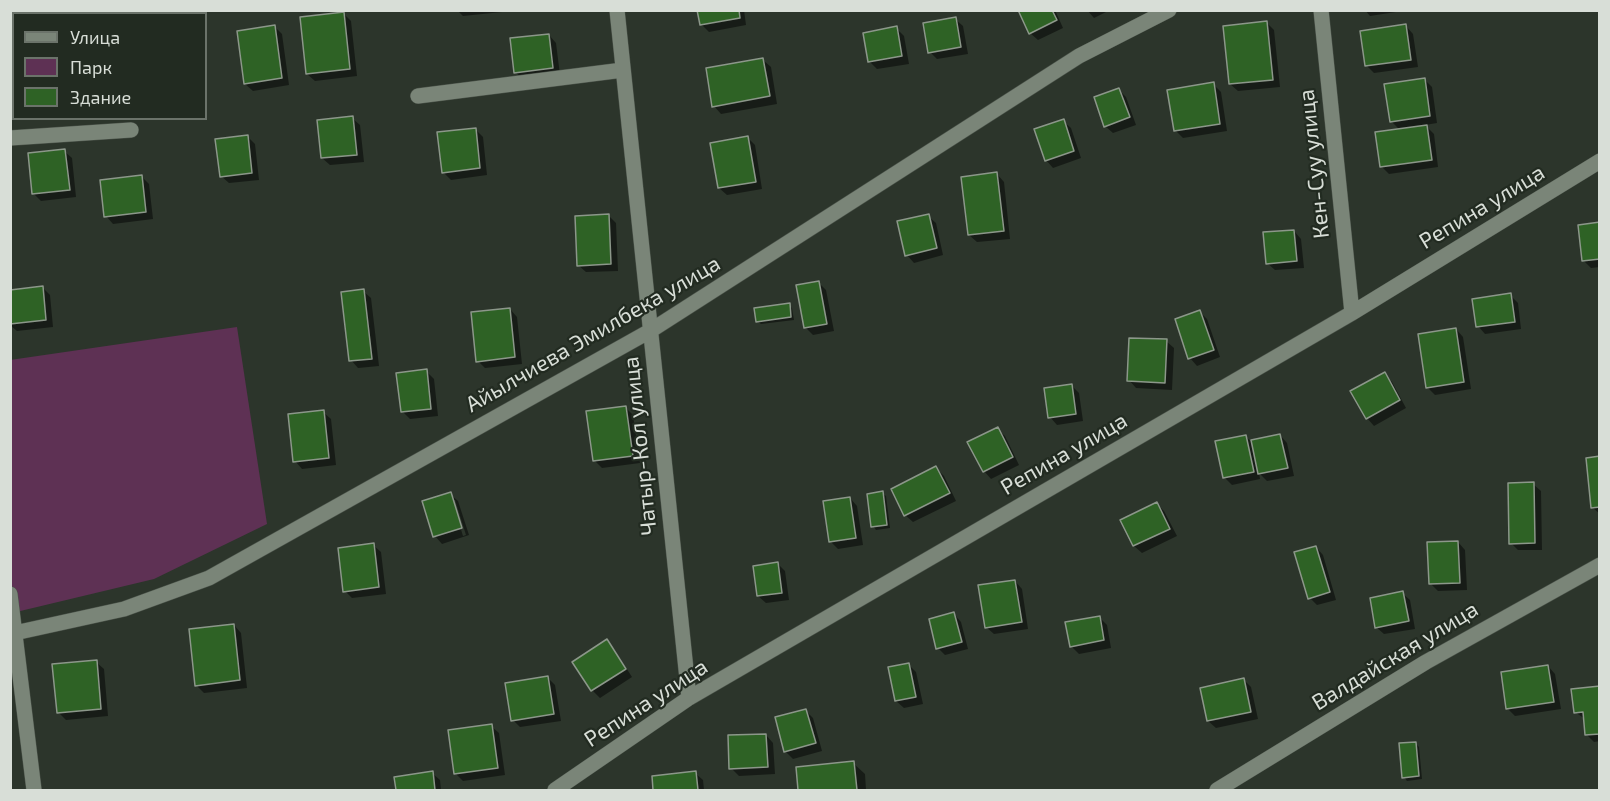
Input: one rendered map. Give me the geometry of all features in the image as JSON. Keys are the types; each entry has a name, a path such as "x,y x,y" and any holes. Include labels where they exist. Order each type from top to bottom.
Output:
{"street":[{"name":"Чатыр-Кол улица","path":"617,10 689,698"},
{"name":"Айылчиева Эмилбека улица","path":"13,633 124,609 209,578 650,332 1078,56 1169,10"},
{"name":"Кен-Суу улица","path":"1321,10 1352,313"},
{"path":"418,96 623,70"},
{"path":"10,138 131,130"},
{"name":"Репина улица","path":"555,790 689,698 1352,313 1599,162"},
{"name":"Валдайская улица","path":"1217,790 1426,662 1599,566"},
{"path":"10,594 34,790"}],"green space":[{"path":"237,327 267,524 154,579 12,613 10,600 10,360"}],"building":[{"path":"697,10 739,10 740,18 700,25"},
{"path":"1018,10 1052,10 1057,20 1029,34"},
{"path":"344,12 350,69 306,74 300,17"},
{"path":"956,17 961,47 928,53 923,23"},
{"path":"1267,21 1273,80 1229,84 1223,26"},
{"path":"1406,24 1411,60 1365,66 1360,31"},
{"path":"275,25 282,78 244,84 237,31"},
{"path":"897,26 902,56 868,62 863,33"},
{"path":"549,34 553,68 514,73 510,38"},
{"path":"763,58 770,96 712,107 706,68"},
{"path":"10,64 12,64 12,86 10,75"},
{"path":"1425,78 1430,116 1390,122 1384,84"},
{"path":"1214,82 1220,124 1174,131 1167,90"},
{"path":"1119,88 1130,117 1104,127 1094,97"},
{"path":"353,116 357,155 321,158 317,120"},
{"path":"1064,119 1074,151 1045,161 1034,129"},
{"path":"1427,125 1432,160 1380,167 1375,132"},
{"path":"476,128 480,168 442,173 437,132"},
{"path":"248,135 252,173 220,177 215,139"},
{"path":"748,136 756,182 718,188 710,143"},
{"path":"65,149 70,190 32,194 28,153"},
{"path":"997,172 1004,231 968,235 961,177"},
{"path":"142,175 146,212 104,217 100,180"},
{"path":"609,214 611,264 577,266 575,216"},
{"path":"929,214 937,248 905,256 897,221"},
{"path":"1600,222 1600,259 1582,261 1578,225"},
{"path":"1294,230 1297,261 1266,264 1263,232"},
{"path":"819,281 827,324 804,328 796,285"},
{"path":"43,286 46,320 10,324 10,290"},
{"path":"364,289 372,359 349,361 341,292"},
{"path":"1511,293 1515,322 1476,327 1472,299"},
{"path":"790,303 791,317 756,322 754,308"},
{"path":"510,308 515,357 476,362 471,312"},
{"path":"1200,310 1214,350 1188,359 1175,319"},
{"path":"1456,328 1464,382 1426,388 1418,334"},
{"path":"1129,338 1167,339 1165,383 1127,381"},
{"path":"427,369 431,409 401,412 396,373"},
{"path":"1385,372 1400,400 1366,419 1350,391"},
{"path":"1072,384 1076,414 1048,418 1044,388"},
{"path":"626,406 633,456 593,461 586,411"},
{"path":"324,410 329,458 293,462 288,414"},
{"path":"998,427 1013,457 983,472 967,442"},
{"path":"1280,434 1288,468 1258,474 1251,440"},
{"path":"1246,435 1254,472 1223,478 1215,441"},
{"path":"1600,456 1600,507 1591,508 1586,458"},
{"path":"936,466 950,493 904,516 891,489"},
{"path":"1534,482 1535,543 1509,544 1508,483"},
{"path":"883,491 887,525 871,527 867,494"},
{"path":"451,492 462,528 433,537 422,501"},
{"path":"850,497 856,538 829,542 823,501"},
{"path":"1157,502 1170,529 1133,546 1120,520"},
{"path":"1458,541 1460,583 1429,584 1427,542"},
{"path":"374,543 379,587 343,592 338,548"},
{"path":"1316,546 1330,592 1308,599 1294,552"},
{"path":"778,562 782,593 757,596 753,566"},
{"path":"1015,580 1022,622 985,628 978,585"},
{"path":"1403,591 1409,621 1375,628 1370,598"},
{"path":"954,612 962,642 936,649 929,619"},
{"path":"1100,616 1104,640 1070,647 1065,622"},
{"path":"234,624 240,680 195,686 189,629"},
{"path":"607,639 626,669 591,691 572,662"},
{"path":"97,660 101,709 57,713 52,664"},
{"path":"909,663 916,697 895,701 888,667"},
{"path":"1548,665 1554,702 1506,709 1501,672"},
{"path":"548,676 554,714 511,721 505,683"},
{"path":"1244,678 1251,712 1207,721 1200,688"},
{"path":"1600,686 1600,734 1585,735 1583,712 1574,713 1571,689"},
{"path":"806,709 816,743 784,752 775,717"},
{"path":"492,724 498,768 454,774 448,730"},
{"path":"766,734 768,767 729,769 728,735"},
{"path":"1416,742 1419,776 1402,778 1399,743"},
{"path":"854,761 857,790 798,790 796,767"},
{"path":"433,771 435,790 396,790 394,777"},
{"path":"696,771 698,790 653,790 652,776"}]}
